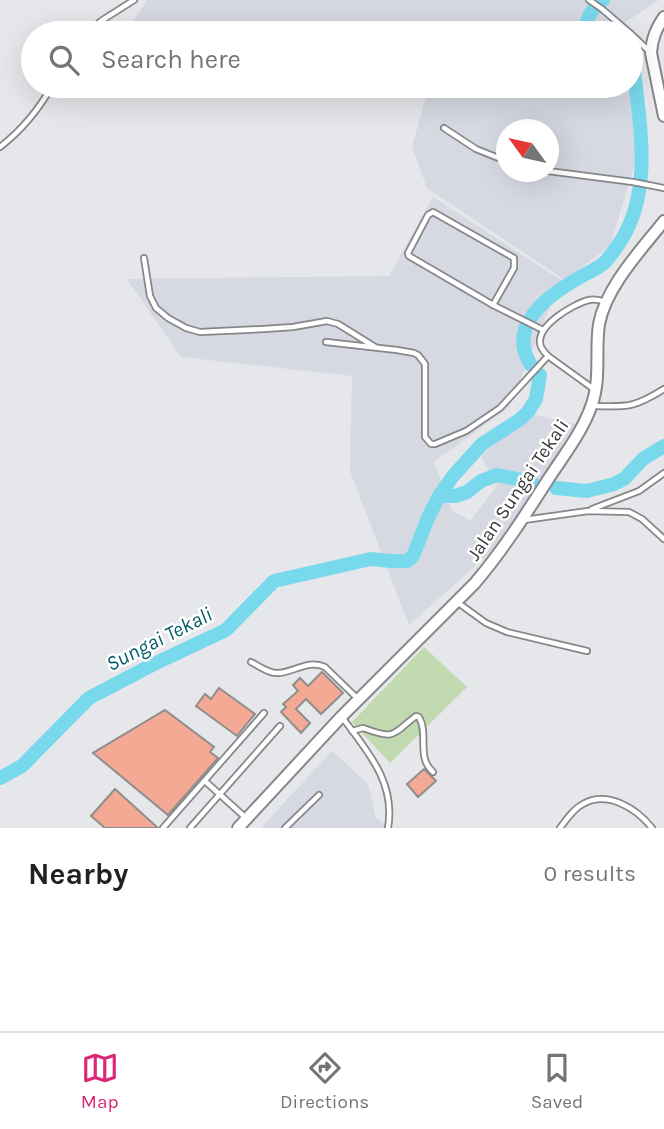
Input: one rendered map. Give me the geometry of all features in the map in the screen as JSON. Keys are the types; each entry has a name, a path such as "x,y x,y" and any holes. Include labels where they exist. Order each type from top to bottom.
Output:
{"street":[{"path":"664,17 655,31 651,52 664,116"},
{"name":"Jalan Sungai Tekali","path":"238,828 341,717 457,602 494,561 578,433 596,390 599,327 606,302 619,280 664,221"}],"lane":[{"path":"101,21 135,0"},
{"path":"591,1 615,21"},
{"path":"643,45 651,52"},
{"path":"0,147 12,138 45,98"},
{"path":"444,128 476,149 496,157"},
{"path":"559,172 664,188"},
{"path":"493,305 514,268 514,258 438,213 428,215 408,253 409,257 493,305 543,330"},
{"path":"144,258 150,296 156,308 187,328 200,332 264,329 327,321 338,324 379,349"},
{"path":"596,390 548,356 540,344 543,330 565,312 583,302 606,302"},
{"path":"326,342 418,355 425,364 425,437 431,444 466,431 500,408 548,356"},
{"path":"591,406 637,405 664,388"},
{"path":"588,511 639,491 664,473"},
{"path":"522,521 588,511 629,512 642,519 664,539"},
{"path":"457,602 486,623 507,632 587,651"},
{"path":"251,662 270,672 279,673 319,664 358,700"},
{"path":"163,828 264,713"},
{"path":"352,731 363,728 390,735 419,716 422,722 424,753 427,765 433,772"},
{"path":"341,717 378,766 387,790 390,816 388,828"},
{"path":"190,828 280,726"},
{"path":"206,782 247,819"},
{"path":"285,828 319,794"},
{"path":"560,828 581,805 599,799 623,805 642,817 652,828"}],"shaded area":[{"path":"147,0 659,0 628,21 134,21"},
{"path":"426,98 630,98 637,157 610,246 565,280 427,188 412,147"},
{"path":"433,197 561,280 509,407 434,462 452,510 470,521 497,486 481,456 531,414 576,424 501,543 409,625 350,471 352,376 181,357 127,279 389,276"},
{"path":"332,751 368,784 376,818 390,828 261,828"}],"green space":[{"path":"424,647 467,687 390,763 352,722"}],"building":[{"path":"322,672 343,693 321,714 306,699 296,709 310,723 301,733 281,712 286,707 283,704 298,691 293,685 300,678 308,686"},
{"path":"219,688 255,714 237,736 196,706 205,694 211,699"},
{"path":"165,710 214,747 210,752 218,758 168,815 93,753"},
{"path":"424,769 436,781 418,797 407,784"},
{"path":"115,789 158,828 105,828 91,816"}],"waterway":[{"name":"Sungai Tekali","path":"587,21 603,0"},
{"name":"Sungai Tekali","path":"531,365 523,338 533,314 554,294 607,260 630,224 641,180 641,132 637,98"},
{"name":"Sungai Tekali","path":"0,778 22,766 89,698 226,630 274,581 371,559 407,561 413,556 428,518 453,476 482,444 528,412 536,399 540,375"},
{"path":"556,488 587,491 614,484 624,479 643,459 664,446"},
{"path":"439,496 455,496 467,492 481,481 497,475 532,482"}]}
